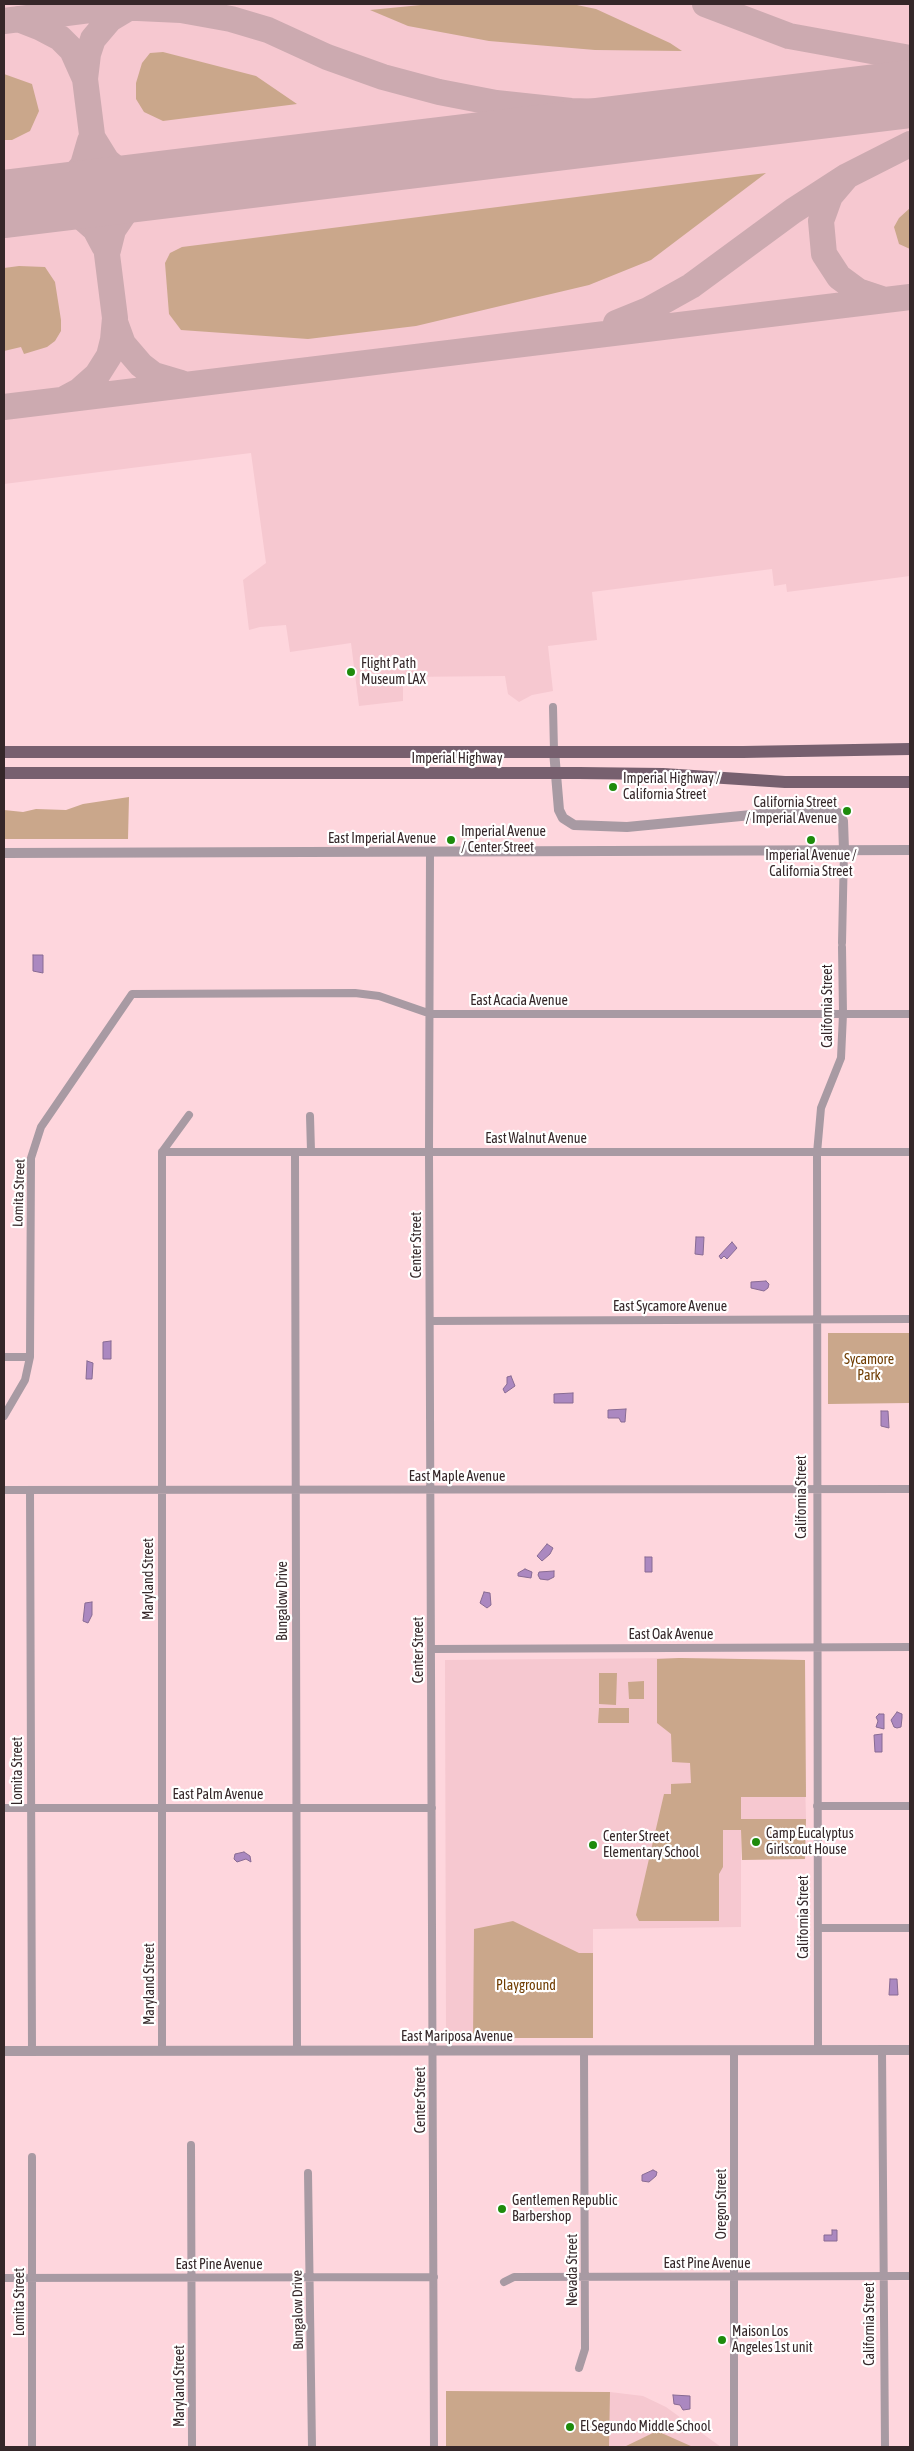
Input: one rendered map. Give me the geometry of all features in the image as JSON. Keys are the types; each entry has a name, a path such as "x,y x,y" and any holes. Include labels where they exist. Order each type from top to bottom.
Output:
{"main road":[{"name":"Imperial Highway","path":"4,752 778,751 910,748"},
{"name":"Imperial Highway","path":"4,774 555,773 663,774 784,782 910,782"}],"street":[{"name":"California Street","path":"553,708 555,773 559,810 563,818 574,825 627,828 824,808 838,813 842,821 844,850 842,945 844,1014 841,1058 821,1108 817,1153 815,1319 818,2050"},
{"name":"East Imperial Avenue","path":"4,853 910,850"},
{"name":"Center Street","path":"430,852 431,1014 429,1151 434,2447"},
{"name":"East Acacia Avenue","path":"132,994 355,993 379,996 431,1014 910,1014"},
{"name":"Lomita Street","path":"4,1416 25,1380 30,1357 31,1158 41,1127 132,994"},
{"path":"162,1152 189,1115"},
{"path":"310,1116 311,1151"},
{"name":"East Walnut Avenue","path":"162,1152 910,1152"},
{"name":"Maryland Street","path":"162,1152 162,2051"},
{"name":"Bungalow Drive","path":"295,1152 297,2051"},
{"name":"East Sycamore Avenue","path":"430,1321 910,1319"},
{"path":"4,1357 30,1357"},
{"name":"East Maple Avenue","path":"4,1490 910,1488"},
{"name":"Lomita Street","path":"30,1490 32,2051"},
{"name":"East Oak Avenue","path":"432,1649 910,1647"},
{"path":"817,1806 910,1806"},
{"name":"East Palm Avenue","path":"4,1808 432,1808"},
{"path":"818,1928 910,1928"},
{"name":"Nevada Street","path":"579,2368 585,2349 584,2050"},
{"name":"Oregon Street","path":"734,2050 734,2447"},
{"name":"California Street","path":"882,2050 885,2447"},
{"name":"East Mariposa Avenue","path":"4,2051 910,2050"},
{"name":"Maryland Street","path":"191,2145 192,2447"},
{"name":"Lomita Street","path":"32,2157 32,2447"},
{"name":"Bungalow Drive","path":"308,2173 312,2447"},
{"name":"East Pine Avenue","path":"504,2282 514,2277 910,2276"},
{"name":"East Pine Avenue","path":"4,2278 434,2277"}],"shaded area":[{"path":"4,4 910,4 910,576 787,592 786,584 774,586 772,569 592,592 597,640 548,646 553,691 532,695 519,702 508,694 505,676 403,677 403,701 359,706 351,643 290,652 286,625 249,630 243,580 266,563 251,453 4,484"},
{"path":"33,955 43,955 43,973 33,971"},
{"path":"696,1237 704,1237 703,1255 695,1254"},
{"path":"732,1242 737,1248 727,1259 724,1256 721,1259 719,1256"},
{"path":"766,1281 769,1284 768,1288 764,1291 751,1288 751,1282"},
{"path":"111,1341 111,1359 103,1359 103,1342"},
{"path":"87,1361 93,1363 92,1379 86,1379"},
{"path":"511,1376 515,1386 505,1393 503,1389 507,1384 507,1377"},
{"path":"573,1393 573,1403 554,1403 554,1394"},
{"path":"626,1409 625,1422 621,1422 619,1418 608,1418 608,1410"},
{"path":"881,1411 888,1411 889,1428 881,1426"},
{"path":"547,1544 553,1548 550,1554 542,1561 537,1556"},
{"path":"645,1557 652,1557 652,1572 645,1572"},
{"path":"525,1569 532,1572 531,1578 518,1576 518,1573"},
{"path":"554,1571 554,1577 548,1580 540,1579 538,1575 539,1572"},
{"path":"484,1592 490,1593 491,1605 487,1608 480,1603"},
{"path":"92,1602 92,1615 88,1623 83,1621 85,1603"},
{"name":"Center Street Elementary School","path":"679,1658 805,1660 804,1740 806,1819 741,1819 741,1927 593,1929 593,2038 446,2037 445,1660"},
{"path":"897,1712 902,1714 902,1718 901,1727 897,1728 894,1727 891,1720"},
{"path":"879,1714 884,1714 884,1729 876,1727 878,1721 876,1717"},
{"path":"882,1734 882,1752 875,1752 874,1735"},
{"path":"244,1852 250,1856 251,1862 246,1859 237,1862 234,1859 235,1854"},
{"path":"890,1979 897,1979 898,1995 889,1995"},
{"path":"653,2170 657,2172 656,2176 649,2182 642,2181 642,2175"},
{"path":"832,2230 837,2230 837,2241 824,2241 824,2235 832,2235"},
{"name":"El Segundo Middle School","path":"610,2392 643,2396 666,2407 721,2447 446,2447"},
{"path":"673,2395 690,2396 690,2409 683,2410 680,2405 674,2404"}],"green space":[{"path":"431,4 572,4 596,9 670,43 682,51 595,50 489,41 408,26 370,10"},
{"path":"163,52 256,76 297,104 163,121 144,112 136,99 136,83 142,63 150,53"},
{"path":"4,74 32,84 39,111 30,131 12,140 4,140"},
{"path":"766,173 651,260 589,285 416,326 308,339 181,330 169,314 165,263 170,253 182,247"},
{"path":"910,208 910,249 899,244 894,227 899,218"},
{"path":"19,266 45,267 55,282 61,320 61,331 55,341 47,347 24,354 21,347 4,351 4,268"},
{"path":"129,797 128,839 4,839 4,810 23,812 36,809 66,810 83,804"},
{"name":"Sycamore Park","path":"828,1333 910,1333 910,1403 828,1404"},
{"path":"657,1659 805,1660 806,1797 741,1797 741,1819 806,1819 805,1859 742,1860 741,1830 723,1830 723,1867 719,1874 719,1921 639,1921 636,1915 664,1794 671,1794 671,1784 691,1783 690,1763 672,1762 671,1734 657,1723"},
{"path":"599,1673 617,1673 616,1705 599,1704"},
{"path":"644,1681 644,1699 629,1699 628,1682"},
{"path":"599,1708 629,1708 629,1723 598,1723"},
{"name":"Playground","path":"513,1921 579,1953 593,1953 593,2038 473,2038 474,1929"},
{"name":"El Segundo Middle School","path":"446,2391 610,2392 609,2447 446,2447"},
{"path":"657,2431 693,2447 624,2447"}],"taxiway":[{"path":"705,4 789,36 910,58"},
{"path":"4,21 129,5"},
{"path":"116,7 181,10 231,19 268,30 327,57 383,77 439,92 496,103 571,111 641,113 708,112 827,104"},
{"path":"66,398 79,391 97,375 109,356 113,340 115,318 85,79 88,54 93,39 110,19 130,7"},
{"path":"18,19 60,38 72,50 85,79"},
{"path":"94,140 107,161 125,176 150,183 180,183"},
{"path":"25,201 48,196 68,183 83,165 90,141"},
{"path":"882,299 858,291 839,277 824,254 821,221 830,196 847,176 910,144"},
{"path":"616,323 648,310 691,286 793,211 847,176"},
{"path":"108,250 113,230 130,205 147,193 170,186"},
{"path":"32,202 62,206 78,214 95,229 104,246"},
{"path":"4,407 910,297"},
{"path":"115,322 123,344 141,365 154,375 181,383"}],"runway":[{"path":"4,204 910,94"}],"place":[{"name":"Flight Path Museum LAX","path":"351,672"},
{"name":"Imperial Highway / California Street","path":"613,787"},
{"name":"California Street / Imperial Avenue","path":"847,811"},
{"name":"Imperial Avenue / Center Street","path":"451,840"},
{"name":"Imperial Avenue / California Street","path":"811,840"},
{"name":"Camp Eucalyptus Girlscout House","path":"756,1842"},
{"name":"Center Street Elementary School","path":"593,1845"},
{"name":"Gentlemen Republic Barbershop","path":"502,2209"},
{"name":"Maison Los Angeles 1st unit","path":"722,2340"},
{"name":"El Segundo Middle School","path":"570,2427"}]}
